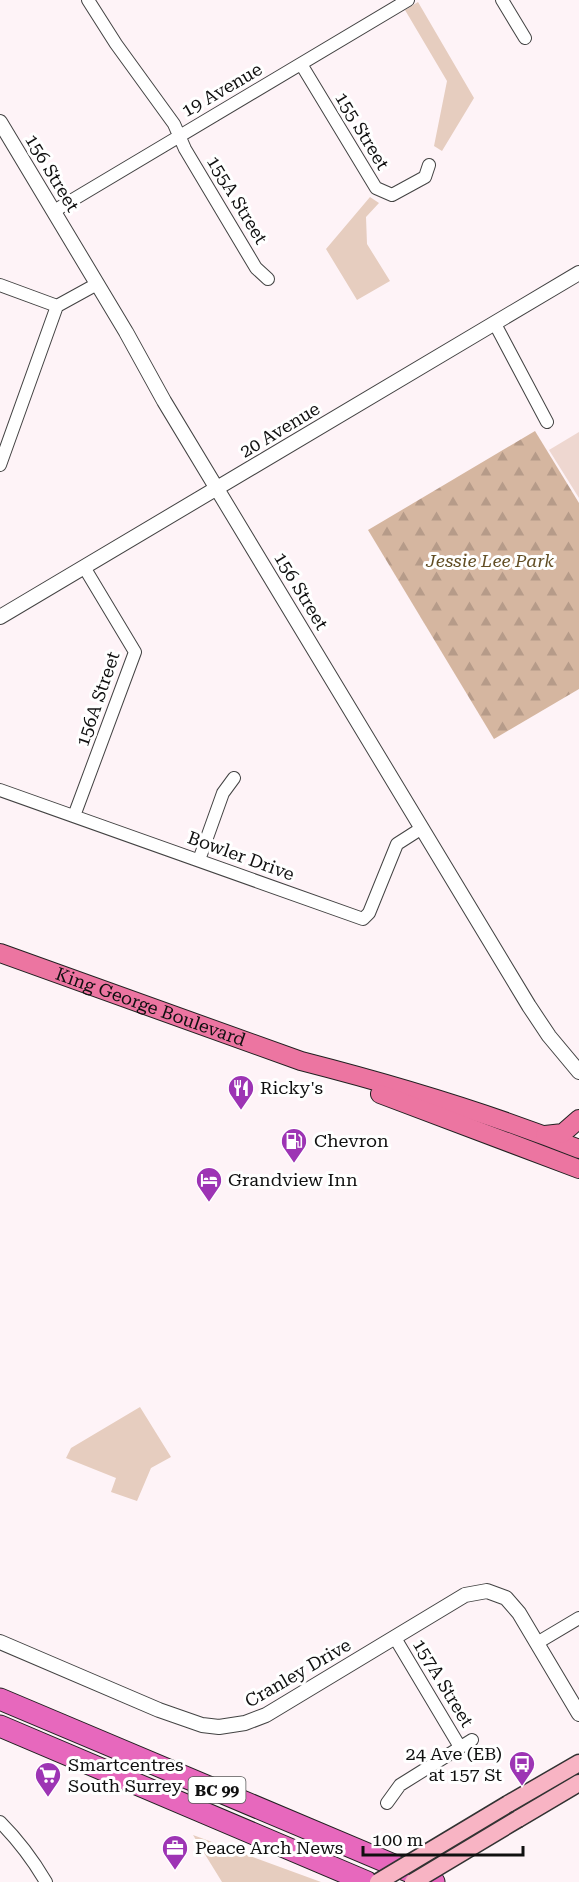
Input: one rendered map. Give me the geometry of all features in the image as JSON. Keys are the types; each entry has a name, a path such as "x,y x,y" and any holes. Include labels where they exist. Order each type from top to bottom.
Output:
{"highway":[{"name":"BC 99","path":"0,1699 434,1882"},
{"name":"BC 99","path":"0,1726 367,1882"}],"main road":[{"name":"King George Boulevard","path":"0,953 301,1061 384,1096 579,1169"},
{"name":"King George Boulevard","path":"301,1061 431,1098 579,1149"},
{"path":"543,1135 563,1133 579,1119"},
{"path":"378,1882 579,1762"},
{"path":"413,1882 579,1783"}],"street":[{"name":"155A Street","path":"88,0 116,44 174,124 256,268 268,279"},
{"name":"19 Avenue","path":"54,211 408,0"},
{"path":"502,0 525,38"},
{"name":"155 Street","path":"301,64 376,188 392,195 425,177 429,165"},
{"name":"156 Street","path":"0,122 164,401 529,1006 549,1036 579,1072"},
{"name":"20 Avenue","path":"0,617 579,273"},
{"path":"0,465 57,306 97,284"},
{"path":"0,285 57,306"},
{"path":"495,324 547,422"},
{"name":"156A Street","path":"74,816 135,652 84,567"},
{"path":"199,860 224,793 234,778"},
{"name":"Bowler Drive","path":"0,790 363,919 369,913 397,844 422,828"},
{"name":"Cranley Drive","path":"0,1642 159,1710 202,1725 219,1727 245,1723 266,1715 465,1595 487,1591 506,1598 519,1613 537,1643"},
{"path":"579,1618 537,1643 579,1714"},
{"name":"157A Street","path":"395,1638 460,1747"},
{"path":"387,1803 400,1785 472,1740"},
{"path":"0,1822 33,1861 46,1882"}],"shaded area":[{"path":"418,2 474,98 442,151 434,146 447,81 405,10"},
{"path":"370,197 379,203 366,217 367,244 390,281 357,300 326,249"},
{"path":"579,432 579,498 549,450"},
{"path":"140,1407 171,1457 151,1468 137,1501 111,1492 116,1478 66,1458 71,1448"},
{"path":"193,1835 321,1882 222,1882"}],"green space":[{"name":"Jessie Lee Park","path":"535,431 579,503 579,689 494,739 368,530"}],"place":[{"name":"Ricky's","path":"241,1111"},
{"name":"Chevron","path":"294,1164"},
{"name":"Grandview Inn","path":"209,1203"},
{"name":"24 Ave (EB) at 157 St","path":"522,1787"},
{"name":"Smartcentres South Surrey","path":"48,1798"},
{"name":"Peace Arch News","path":"175,1871"}]}
